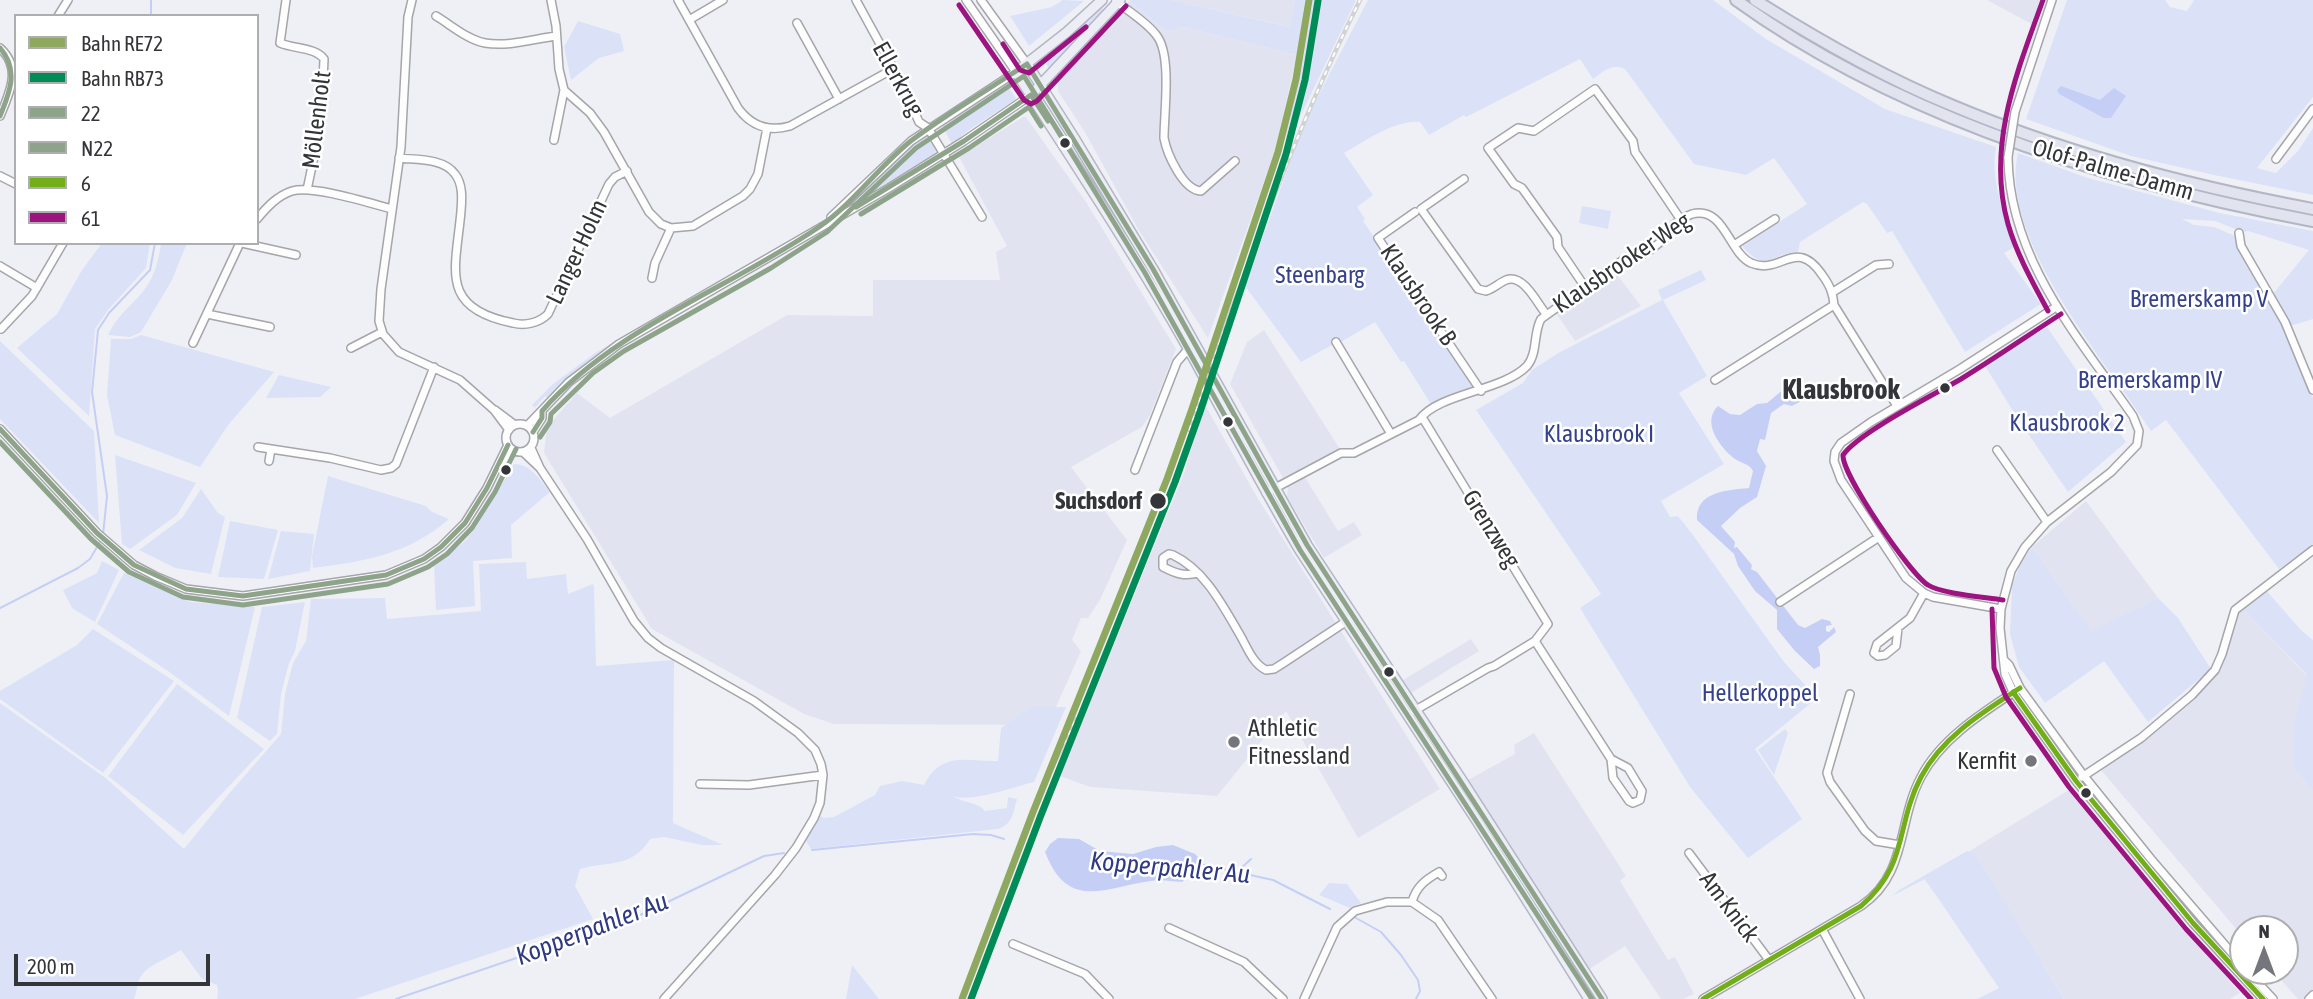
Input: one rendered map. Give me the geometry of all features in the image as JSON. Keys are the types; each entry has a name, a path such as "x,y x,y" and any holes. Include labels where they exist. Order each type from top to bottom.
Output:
{"highway":[{"name":"Olof-Palme-Damm","path":"1736,0 1816,50 1890,90 1986,131 2076,163 2181,191 2313,221"},
{"name":"Olof-Palme-Damm","path":"1755,0 1863,63 1991,121 2059,146 2127,166 2313,209"}],"main road":[{"path":"1102,0 1016,72 1192,346"},
{"path":"1031,95 1117,1"},
{"path":"1027,64 1088,159 1270,491 1307,545 1349,619 1602,999"},
{"path":"1481,819 1589,999"}],"street":[{"name":"Möllenholt","path":"286,0 280,43 313,51 324,59 321,122 307,190"},
{"path":"412,0 408,17 399,158 379,307 382,332 399,352 460,380 512,428 530,429 542,418 542,411 579,373 619,344 944,154 1031,95"},
{"path":"551,0 564,90 554,140"},
{"path":"678,0 738,108 751,122 767,128 790,126 893,69"},
{"path":"689,20 723,0"},
{"name":"Ellerkrug","path":"856,0 919,121 928,128 982,217"},
{"path":"822,225 897,153 928,128 1016,72 966,0"},
{"path":"981,0 1027,64"},
{"path":"2052,0 2015,112 2008,157 2008,180 2016,220 2027,251 2056,307 2133,416 2139,437 2137,445 2117,467 2048,522 2025,547 2011,571 2005,585 2001,609 2000,628 2005,674 2158,869 2229,950"},
{"path":"1117,1 1157,35 1163,45 1166,64 1164,138 1167,150 1187,185 1200,191 1235,161"},
{"path":"436,16 484,43 498,44 556,36"},
{"path":"797,23 839,99"},
{"path":"0,48 10,59 14,71"},
{"path":"0,116 14,77"},
{"path":"1585,287 1558,247 1557,237 1522,188 1514,184 1488,148 1518,128 1534,131 1595,89 1633,142 1635,152 1681,220"},
{"path":"564,90 590,113 607,136 651,215 671,228 693,226 750,189 758,174 767,128"},
{"path":"2276,159 2313,109"},
{"name":"Langer Holm","path":"399,158 434,162 449,168 455,174 461,193 456,286 465,301 473,307 498,319 518,324 534,323 548,314 609,184 615,177 627,172"},
{"path":"1464,179 1421,209 1478,289 1486,292 1506,280 1516,280 1546,314"},
{"path":"259,217 282,196 307,190 391,209"},
{"name":"Klausbrook B","path":"1415,212 1378,238 1471,372 1481,391"},
{"name":"Klausbrooker Weg","path":"1270,491 1341,453 1354,453 1419,420 1424,413 1468,392 1481,391 1528,365 1534,349 1536,327 1546,314 1623,261 1633,260 1668,236 1671,227 1691,214 1710,216 1723,228 1748,261 1768,265 1794,257 1807,258 1815,265 1833,292"},
{"path":"1734,245 1775,219"},
{"path":"652,278 655,263 671,228"},
{"path":"2239,233 2241,246 2284,322 2313,390"},
{"path":"1,329 37,288 62,245"},
{"path":"194,343 240,245"},
{"path":"250,245 296,255"},
{"path":"1889,264 1876,265 1833,292 1834,305 1897,406"},
{"path":"0,265 37,288"},
{"path":"1715,380 1834,305"},
{"path":"2001,609 1952,601 1924,593 1906,578 1841,480 1835,453 1841,443 1897,406 2056,307"},
{"path":"207,313 270,327"},
{"path":"351,348 382,332"},
{"path":"1336,342 1391,434"},
{"path":"1135,470 1177,362 1192,346"},
{"path":"258,447 381,470 391,468 396,464 434,367"},
{"name":"Grenzweg","path":"1422,417 1547,619 1548,627 1535,641"},
{"path":"512,428 506,438 515,449 540,468"},
{"path":"0,429 97,533 125,559 186,589 222,595 263,595 386,575 424,559 457,533 474,511 500,464 499,459 515,449 531,448"},
{"path":"530,429 534,440 531,448 540,468 587,539 634,621 648,638 754,701 799,733 815,750 821,764 820,803 796,848 775,876 664,999"},
{"path":"269,461 271,449"},
{"path":"1997,450 2048,522"},
{"path":"1780,602 1879,537"},
{"path":"2076,781 2141,738 2192,695 2215,670 2235,610 2313,550"},
{"path":"1198,573 1220,601 1255,662 1266,670 1274,669 1349,619"},
{"path":"1899,628 1910,618 1924,593"},
{"path":"1411,712 1535,641 1611,759 1613,778 1633,803 1640,800 1642,791 1628,768 1611,759"},
{"path":"2017,690 2076,781 2193,923 2263,999"},
{"path":"1703,999 1868,901 1884,886 1894,867 1910,803 1928,765 1964,729 2017,690"},
{"path":"1850,694 1826,773 1865,831 1876,841 1900,845"},
{"path":"700,783 749,785 822,775"},
{"name":"Am Knick","path":"1689,853 1769,960"},
{"path":"1412,902 1415,891 1428,878 1439,872 1442,876"},
{"path":"1304,999 1336,926 1354,911 1367,905 1387,902 1412,902 1438,920 1492,999"},
{"path":"1170,928 1244,962 1283,999"},
{"path":"1822,929 1860,999"},
{"path":"1013,944 1085,974 1110,999"},
{"path":"2260,985 2273,999"}],"shaded area":[{"path":"1171,0 1295,0 1291,27"},
{"path":"1987,0 2043,0 2035,26"},
{"path":"1129,1 1168,32 1183,27 1297,55 1275,151 1208,338 1138,229 1086,134 1058,91 1057,78 1089,48 1102,29"},
{"path":"1026,117 1086,202 1176,349 1150,415 1142,427 1071,467 1127,540 1100,600 1088,618 1081,618 1072,640 1081,651 1048,725 834,724 804,714 652,629 544,453 547,427 577,393 610,418 787,315 873,316 873,280 1000,280 996,252 1007,246 959,157"},
{"path":"1615,272 1641,306 1575,341 1556,313"},
{"path":"1264,330 1340,449 1300,469 1338,531 1354,522 1362,535 1324,558 1287,497 1288,487 1230,384 1247,342"},
{"path":"1204,403 1257,497 1440,789 1358,838 1286,711 1217,796 1090,787 1060,776 1185,471"},
{"path":"2086,501 2158,598 2091,632 2032,547"},
{"path":"2240,606 2306,675 2313,668 2313,999 2298,999 2286,985 2299,985 2299,915 2229,915 2229,921 2101,770 2163,725 2215,670"},
{"path":"1471,639 1479,651 1411,693 1403,680"},
{"path":"1534,733 1626,876 1620,881 1668,960 1675,957 1694,994 1683,999 1661,999 1625,946 1588,970 1468,780 1515,754 1514,745"},
{"path":"2069,790 2229,980 2229,985 2233,985 2240,993 2230,999 2064,999 2044,966 1948,911 1924,879"}],"green space":[{"path":"1063,0 1084,1 1029,46 1010,16 1052,7"},
{"path":"1171,0 1290,27 1295,0 1305,0 1297,55 1183,27 1168,32 1129,1"},
{"path":"1312,0 1356,0 1300,117 1290,144 1285,141 1304,54"},
{"name":"Steenbarg","path":"1368,0 1713,0 1766,39 1885,109 1996,147 1997,185 2016,246 2004,253 2041,304 1965,352 1892,231 1887,233 1863,202 1800,242 1798,252 1769,260 1758,259 1742,246 1807,204 1774,158 1746,175 1694,164 1625,69 1612,67 1593,79 1580,59 1466,117 1464,115 1429,135 1420,122 1400,124 1344,153 1373,195 1357,207 1365,219 1363,221 1480,390 1434,409 1404,361 1401,362 1375,322 1301,362 1245,286 1305,121"},
{"path":"2067,0 2165,0 2170,7 2187,11 2194,0 2313,0 2313,97 2257,168 2276,173 2298,151 2313,128 2313,195 2131,156 2026,119"},
{"path":"1108,7 1049,68 1042,58 1099,10"},
{"path":"578,21 620,34 624,51 599,58 571,80 564,47"},
{"path":"1007,84 1016,99 952,144 941,124"},
{"path":"925,135 936,149 935,155 846,208 901,153"},
{"path":"2018,153 2088,178 2220,213 2313,231 2313,319 2290,326 2272,295 2309,250 2248,231 2239,233 2238,230 2215,221 2182,219 2194,225 2214,227 2235,236 2241,256 2284,326 2313,398 2313,545 2279,569 2166,420 2151,431 2060,298 2024,223 2016,187"},
{"path":"1582,206 1611,211 1608,229 1579,223"},
{"path":"101,245 150,245 146,268 108,310 95,329 89,416 17,348 57,314 82,270"},
{"path":"161,245 186,245 172,280 141,332 130,337 108,335 117,320 142,293 156,266"},
{"path":"762,256 597,355 547,398 545,396 535,408 532,405 553,384 595,353"},
{"path":"1701,270 1706,280 1663,300 1707,376 1679,393 1724,464 1661,501 1670,517 1678,516 1784,662 1817,698 1755,749 1802,819 1748,858 1690,787 1580,608 1601,594 1476,410 1523,383 1532,370 1560,352 1662,300 1658,290"},
{"name":"Klausbrook 2","path":"2047,327 2126,442 2068,492 1985,366"},
{"path":"141,335 274,372 229,424 200,467 115,435 107,395 111,339 131,339"},
{"path":"0,341 94,431 99,523 0,419"},
{"path":"279,375 331,387 320,397 266,398"},
{"path":"115,455 196,483 177,515 130,549 122,544"},
{"path":"514,464 530,470 550,492 511,525 512,558 473,561 475,606 436,610 434,565 464,542 476,527"},
{"path":"328,476 426,506 432,512 449,519 417,541 385,554 313,568 312,556"},
{"path":"201,489 218,513 225,517 211,574 175,568 139,550 182,518"},
{"path":"230,521 278,530 264,579 218,577"},
{"path":"281,531 314,534 310,571 268,579"},
{"path":"2032,547 2091,631 2158,598 2178,618 2211,669 2148,722 2104,661 2045,703 2019,667 2010,634 2012,586 2020,565"},
{"path":"102,561 119,570 95,622 72,608 63,590 97,573"},
{"path":"526,562 527,579 566,574 568,594 593,584 596,666 674,660 673,823 723,845 702,845 664,837 650,839 636,855 628,859 580,869 575,886 593,919 355,999 217,999 217,985 202,979 181,950 144,972 134,999 0,999 0,703 107,779 184,849 281,734 285,694 293,663 306,641 311,599 385,598 387,619 481,611 479,564"},
{"path":"124,573 190,602 255,607 229,716 97,624"},
{"path":"2264,588 2313,640 2313,791 2294,767 2294,725 2307,675 2240,606"},
{"path":"305,602 295,651 281,694 277,734 270,741 237,718 262,607"},
{"path":"93,629 174,681 103,773 0,699 0,691 77,645"},
{"path":"177,684 264,749 183,835 108,776"},
{"path":"1031,707 1066,707 1034,782 981,796 953,796 985,811 1007,808 1008,797 1017,799 1012,817 1003,827 811,849 806,841 819,815 824,818 834,817 875,795 880,786 902,781 924,785 938,767 955,760 998,761 1001,728"},
{"path":"1785,729 1788,733 1774,775 1758,750"},
{"path":"1967,851 1975,854 2064,999 1977,999 1999,988 1925,879 1892,896"},
{"path":"1329,883 1347,884 1361,903 1350,908 1319,895"},
{"path":"852,965 879,999 846,999"}],"water":[{"path":"2061,86 2100,100 2114,88 2126,96 2111,118 2104,118 2059,94 2057,90"},
{"path":"1798,381 1807,392 1807,398 1792,406 1784,404 1771,413 1765,440 1760,439 1757,451 1766,466 1757,497 1721,526 1735,542 1734,548 1737,547 1752,565 1751,569 1757,572 1798,625 1805,628 1822,619 1830,621 1832,625 1826,626 1826,631 1829,632 1834,627 1836,632 1818,647 1820,666 1814,669 1777,629 1777,610 1755,591 1738,566 1734,554 1697,520 1701,503 1707,498 1722,492 1749,488 1753,471 1729,454 1719,442 1712,427 1713,412 1718,406 1730,414 1740,415 1757,404 1767,403 1785,388 1792,389"},
{"path":"1058,838 1079,839 1100,851 1133,854 1173,845 1195,854 1201,864 1182,882 1150,881 1102,890 1076,889 1064,882 1045,852"}],"waterway":[{"path":"151,0 151,14"},
{"path":"103,535 107,496 92,392 98,330 109,313 150,270 155,245"},
{"path":"0,608 78,568 90,559 101,540"},
{"name":"Kopperpahler Au","path":"812,850 973,834 1004,839"},
{"name":"Kopperpahler Au","path":"396,999 634,918 764,856 784,853"},
{"path":"1239,870 1251,859"},
{"name":"Kopperpahler Au","path":"1200,864 1273,880 1330,909"},
{"name":"Kopperpahler Au","path":"1356,918 1381,932 1401,955 1418,980 1420,991 1416,999"}],"railway":[{"path":"1189,430 1247,266 1289,159 1360,0"},
{"path":"1046,780 1076,719"}],"rail line":[{"name":"RE72","path":"962,999 1033,812 1167,479 1192,409 1278,152 1296,79 1309,0"},
{"name":"RB73","path":"971,999 1041,815 1175,482 1200,412 1286,154 1305,80 1318,1"}],"transit line":[{"name":"61","path":"2043,0 2015,82 2003,138 2001,166 2002,195 2008,224 2026,269 2048,311"},
{"name":"61","path":"959,5 1024,100 1031,104 1037,101 1126,6"},
{"name":"61","path":"1003,44 1020,70 1029,73 1086,27"},
{"name":"22","path":"0,48 6,56 11,73 7,98 0,116"},
{"name":"22","path":"533,432 542,418 542,411 571,382 603,356 674,311 819,227 844,207 912,140 1027,64 1153,269 1307,545 1602,999"},
{"name":"N22","path":"540,437 550,422 551,414 593,373 624,351 771,268 827,232 916,148 1024,76 1145,273 1300,550 1592,999"},
{"name":"22","path":"856,207 964,141 1031,95 1048,121"},
{"name":"N22","path":"861,214 969,148 1029,107 1041,126"},
{"name":"61","path":"2003,600 1943,591 1928,585 1919,577 1865,502 1853,482 1843,455 1880,425 1961,379 2061,314"},
{"name":"22","path":"0,429 97,533 134,565 186,589 243,596 386,575 424,559 441,547 465,523 487,488 508,445"},
{"name":"N22","path":"0,442 91,539 129,572 183,597 243,605 388,584 428,567 447,554 472,528 495,492 516,449"},
{"name":"61","path":"1992,609 1994,668 2006,697 2069,787 2186,929 2251,999"},
{"name":"6","path":"1703,999 1861,906 1887,875 1913,795 1930,763 1965,726 2020,688"},
{"name":"6","path":"2013,692 2076,781 2193,923 2263,999"}],"place":[{"name":"Suchsdorf","path":"1158,501"},
{"name":"Athletic Fitnessland","path":"1234,742"},
{"name":"Kernfit","path":"2031,761"}],"district":[{"name":"Klausbrook","path":"1841,390"}],"park label":[{"name":"Bremerskamp V","path":"2199,299"},
{"name":"Bremerskamp IV","path":"2150,380"},
{"name":"Klausbrook I","path":"1599,434"},
{"name":"Hellerkoppel","path":"1760,693"}]}
